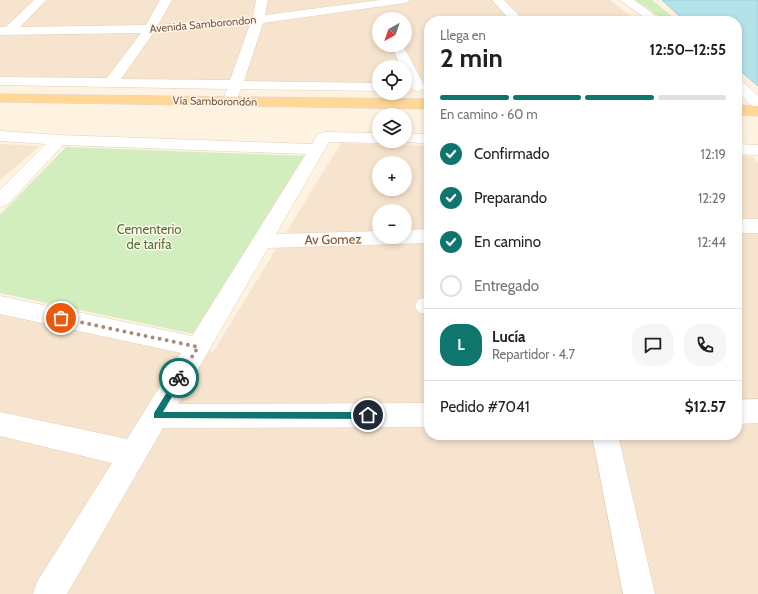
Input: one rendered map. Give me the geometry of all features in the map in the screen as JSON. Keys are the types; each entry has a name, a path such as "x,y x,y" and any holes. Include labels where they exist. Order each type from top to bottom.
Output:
{"main road":[{"name":"Vía Samborondón","path":"0,98 424,104"},
{"path":"742,110 758,111"}],"street":[{"path":"4,31 40,0"},
{"path":"112,83 150,29 166,0"},
{"path":"230,101 258,20 262,0"},
{"name":"Avenida Samborondon","path":"4,31 150,29 258,20 377,6 405,0"},
{"path":"498,0 513,16"},
{"path":"626,0 650,16"},
{"path":"400,52 417,87"},
{"path":"0,81 372,87"},
{"path":"742,89 758,104"},
{"path":"0,136 59,140 321,143 372,139"},
{"path":"412,138 424,139"},
{"path":"0,201 59,140"},
{"path":"49,594 321,143"},
{"path":"742,149 758,150"},
{"path":"742,226 758,226"},
{"name":"Av Gomez","path":"412,237 424,236"},
{"name":"Av Gomez","path":"262,241 372,238"},
{"path":"0,305 198,347"},
{"path":"156,416 424,415"},
{"path":"0,424 133,454"},
{"path":"606,440 639,594"}],"shaded area":[{"path":"0,0 610,0 631,16 424,16 424,87 412,87 412,60 372,60 372,86 0,79"},
{"path":"341,143 372,144 372,148 412,148 412,145 424,146 424,440 742,440 742,156 751,156 758,163 758,594 0,594 0,307 213,352"},
{"path":"0,144 40,146 0,180"}],"green space":[{"path":"635,0 652,0 672,16 658,16"},
{"name":"Cementerio de tarifa","path":"66,147 304,156 194,334 0,293 0,215"}],"water":[{"path":"662,0 758,0 758,86 742,72 742,16 680,16"}],"way so far":[{"path":"61,318 198,347 179,378"}],"route":[{"path":"179,378 156,416 368,415"}]}
